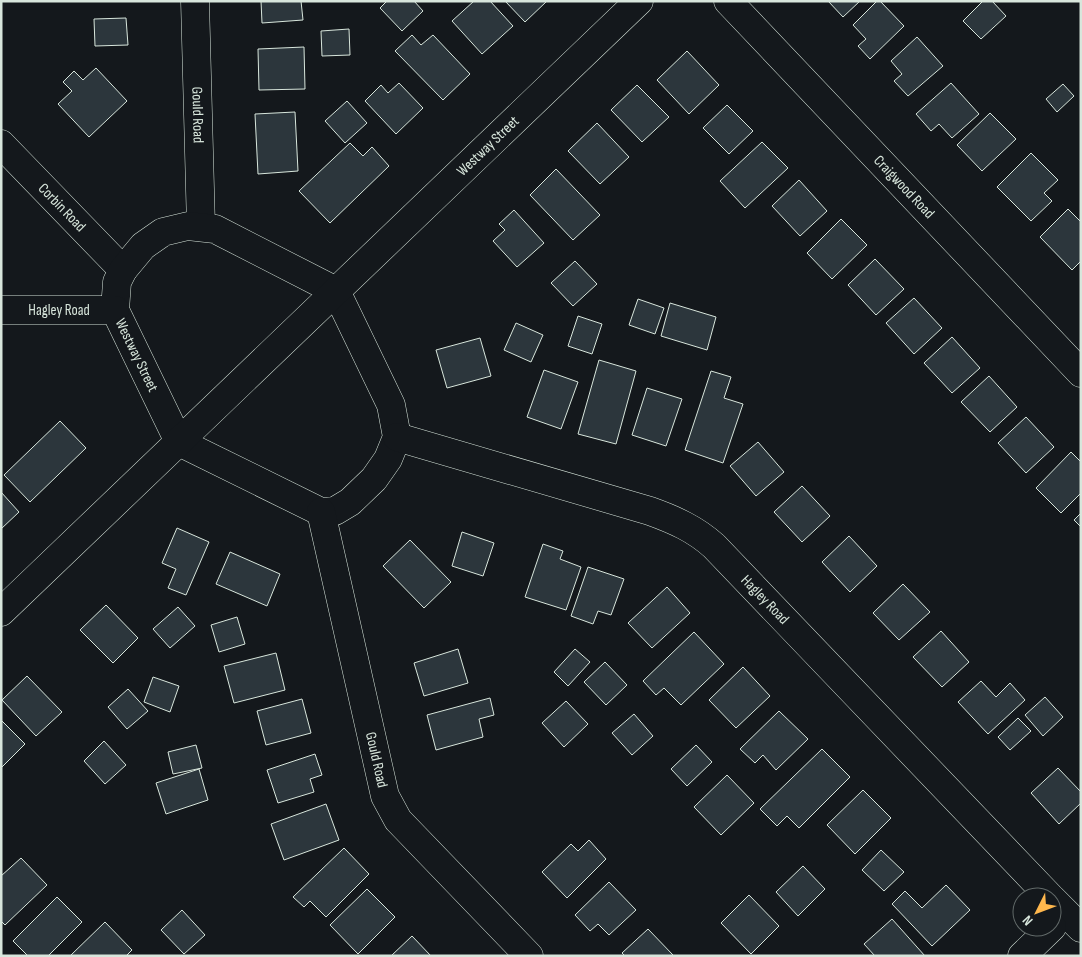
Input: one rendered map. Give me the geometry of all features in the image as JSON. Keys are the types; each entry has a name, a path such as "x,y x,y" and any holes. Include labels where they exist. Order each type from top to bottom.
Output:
{"street":[{"name":"Gould Road","path":"195,1 201,227"},
{"name":"Westway Street","path":"1,612 639,1"},
{"name":"Craigwood Road","path":"728,1 1081,373"},
{"name":"Corbin Road","path":"1,144 123,270"},
{"name":"Westway Street","path":"179,442 115,310 117,282 123,270 143,246 164,232 188,226 216,229 336,291"},
{"path":"179,442 320,512 335,511 350,502 374,479 388,459 398,437 390,405 336,291"},
{"name":"Hagley Road","path":"1,310 115,310"},
{"name":"Hagley Road","path":"398,437 650,511 698,532 714,546 1037,887"},
{"name":"Gould Road","path":"320,512 386,796 404,826 529,956"},
{"path":"1022,956 1040,937"}],"building":[{"path":"261,1 301,1 303,20 262,23"},
{"path":"387,1 414,1 423,11 402,31 380,8"},
{"path":"474,1 490,1 513,26 482,54 452,21"},
{"path":"505,1 547,1 525,22"},
{"path":"828,1 860,1 843,17"},
{"path":"877,1 880,1 904,26 870,59 858,46 866,39 853,25"},
{"path":"983,1 992,1 1006,16 981,39 963,21"},
{"path":"126,18 128,45 95,46 94,19"},
{"path":"349,29 350,55 322,56 321,31"},
{"path":"412,35 421,45 433,35 470,74 443,100 395,51"},
{"path":"917,37 943,66 908,96 894,81 902,74 891,61"},
{"path":"304,47 305,89 259,90 258,49"},
{"path":"687,51 719,85 689,114 657,80"},
{"path":"96,68 127,101 89,137 58,104 72,91 63,82 74,71 83,80"},
{"path":"399,83 423,108 396,134 365,101 381,85 388,93"},
{"path":"951,83 979,114 952,138 939,124 931,131 916,114"},
{"path":"1063,84 1074,96 1057,112 1046,99"},
{"path":"637,85 669,117 642,142 611,110"},
{"path":"347,101 367,123 345,143 325,121"},
{"path":"727,105 753,131 729,154 703,128"},
{"path":"295,112 298,171 258,174 255,114"},
{"path":"990,113 1016,139 982,171 957,145"},
{"path":"597,123 629,157 600,184 568,151"},
{"path":"762,142 788,168 745,208 720,181"},
{"path":"350,143 363,156 372,147 389,166 330,223 299,191"},
{"path":"1031,153 1058,180 1044,193 1052,201 1031,221 997,187"},
{"path":"556,169 600,215 573,240 530,195"},
{"path":"799,180 827,211 800,236 772,206"},
{"path":"1068,209 1081,222 1081,261 1072,270 1040,237"},
{"path":"514,210 544,243 517,267 493,241 505,230 499,224"},
{"path":"841,219 867,245 832,279 807,253"},
{"path":"875,259 904,289 876,315 848,285"},
{"path":"575,261 597,284 573,306 551,283"},
{"path":"914,298 942,328 914,354 886,323"},
{"path":"638,299 664,308 655,334 629,325"},
{"path":"670,303 716,317 707,350 661,336"},
{"path":"578,316 602,324 592,354 568,346"},
{"path":"516,323 543,335 531,362 504,350"},
{"path":"952,337 980,368 952,393 924,363"},
{"path":"480,338 491,376 447,388 436,350"},
{"path":"599,360 636,371 616,444 578,434"},
{"path":"544,370 578,382 561,429 527,417"},
{"path":"711,371 731,377 724,398 743,404 723,463 685,450"},
{"path":"989,376 1017,407 990,432 961,402"},
{"path":"647,388 682,399 666,446 632,435"},
{"path":"1026,417 1054,447 1026,473 998,443"},
{"path":"60,421 86,448 30,502 4,475"},
{"path":"758,442 784,472 756,496 730,466"},
{"path":"1071,452 1081,462 1081,493 1061,513 1036,488"},
{"path":"802,486 830,516 802,542 774,512"},
{"path":"1,492 19,512 1,529"},
{"path":"1081,513 1081,527 1074,520"},
{"path":"177,528 209,542 186,595 168,588 176,569 162,563"},
{"path":"462,532 494,543 483,576 452,566"},
{"path":"849,536 877,566 850,592 822,562"},
{"path":"410,540 451,582 424,608 383,566"},
{"path":"543,544 563,551 560,559 581,567 566,610 525,597"},
{"path":"230,552 280,574 267,606 216,584"},
{"path":"588,567 624,579 611,615 598,611 593,624 571,616"},
{"path":"903,584 930,612 899,640 873,613"},
{"path":"667,587 690,613 652,648 628,623"},
{"path":"106,605 138,638 113,663 80,630"},
{"path":"178,607 195,626 170,648 153,629"},
{"path":"237,617 245,644 219,652 211,625"},
{"path":"941,631 969,662 942,687 913,657"},
{"path":"694,632 724,664 681,705 664,688 656,695 643,681"},
{"path":"458,649 468,683 424,696 414,663"},
{"path":"575,649 590,662 568,686 554,672"},
{"path":"276,653 285,690 234,703 224,666"},
{"path":"605,662 627,685 606,705 584,682"},
{"path":"743,667 770,696 736,728 709,700"},
{"path":"27,676 62,712 36,736 2,700"},
{"path":"153,677 179,686 170,712 144,702"},
{"path":"981,681 996,697 1010,683 1025,700 988,734 958,702"},
{"path":"128,689 148,711 127,729 108,707"},
{"path":"1045,697 1063,717 1043,736 1025,715"},
{"path":"490,698 494,715 479,719 483,737 436,750 427,715"},
{"path":"302,699 311,733 266,745 257,711"},
{"path":"566,701 588,724 564,747 542,723"},
{"path":"779,711 808,739 776,770 763,755 755,763 740,749"},
{"path":"634,714 653,736 632,755 612,733"},
{"path":"1018,718 1031,731 1010,750 998,737"},
{"path":"1,720 25,744 1,768"},
{"path":"104,741 126,765 105,784 84,761"},
{"path":"196,745 202,768 173,774 168,752"},
{"path":"696,745 712,762 687,786 671,769"},
{"path":"822,749 850,777 799,828 787,816 777,826 760,809"},
{"path":"315,754 322,775 310,779 314,792 278,803 267,770"},
{"path":"1058,768 1081,792 1081,803 1059,824 1031,793"},
{"path":"199,769 208,800 166,814 156,783"},
{"path":"727,775 754,803 721,835 694,807"},
{"path":"863,790 891,818 855,854 827,825"},
{"path":"326,804 339,840 284,860 271,824"},
{"path":"589,840 606,859 567,898 542,872 571,844 578,851"},
{"path":"344,848 369,874 326,917 310,901 304,907 293,897"},
{"path":"881,850 904,872 884,891 862,870"},
{"path":"21,858 47,885 5,925 1,921 1,876"},
{"path":"803,866 825,889 798,916 776,892"},
{"path":"609,882 636,910 609,935 598,924 590,931 575,915"},
{"path":"946,885 970,910 932,946 892,904 905,891 922,908"},
{"path":"367,889 395,917 358,954 330,925"},
{"path":"749,895 779,926 751,954 721,923"},
{"path":"57,897 82,922 48,956 28,956 13,941"},
{"path":"182,910 205,935 184,954 161,930"},
{"path":"892,919 925,956 875,956 864,944"},
{"path":"105,922 132,950 126,956 70,956"},
{"path":"648,929 672,956 625,956 622,953"},
{"path":"412,936 431,956 391,956"}]}
